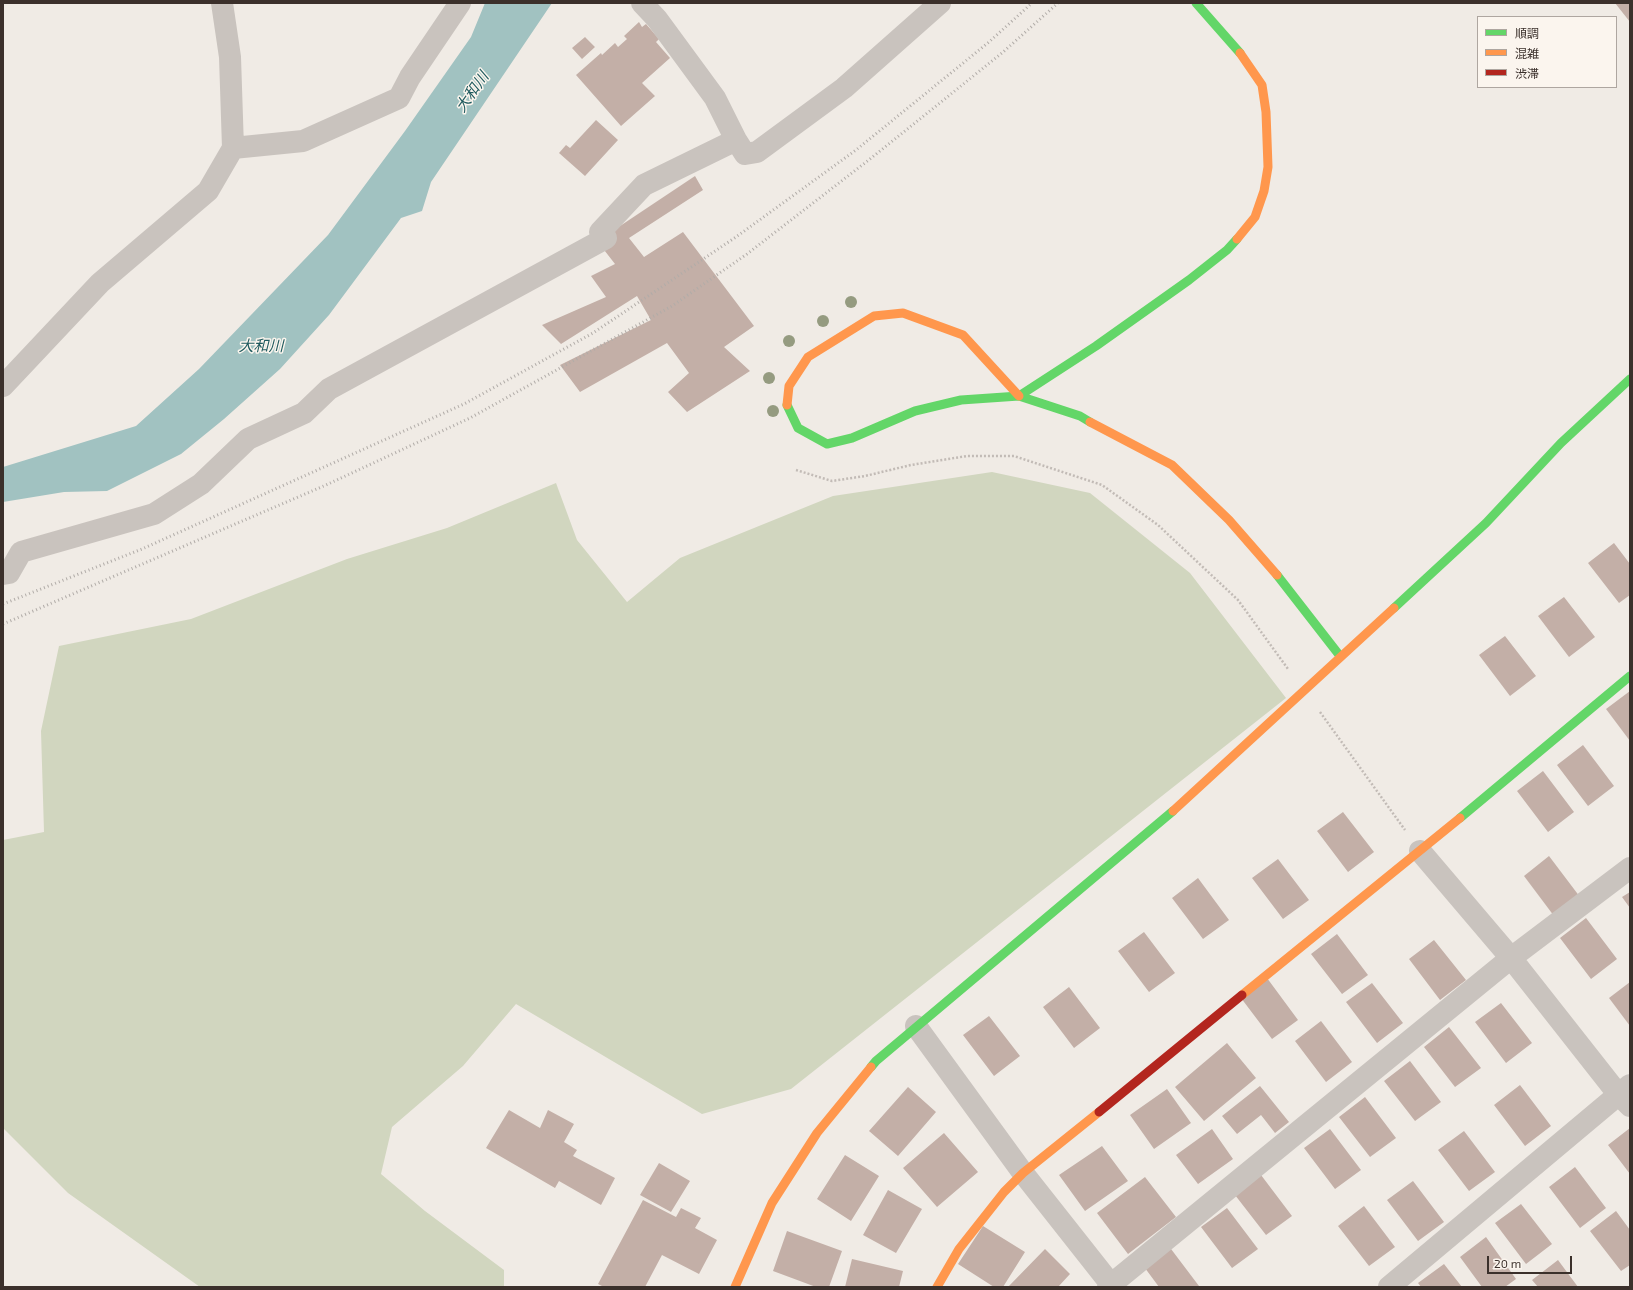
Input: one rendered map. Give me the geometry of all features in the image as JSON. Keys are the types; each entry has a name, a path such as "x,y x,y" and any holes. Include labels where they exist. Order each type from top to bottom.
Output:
{"street":[{"path":"3,386 100,283 208,191 233,148 230,57 222,3"},
{"path":"233,148 303,141 399,98 410,77 460,3"},
{"path":"642,3 657,19 715,98 736,140 745,154 757,152 844,88 940,3"},
{"path":"1019,396 1096,346 1189,280 1227,250 1255,216 1264,191 1268,167 1266,112 1262,85 1239,52 1196,3"},
{"path":"3,574 9,573 21,552 154,514 201,484 248,439 304,412 328,389 606,238 600,232 644,185 736,140"},
{"path":"1019,396 963,335 903,313 874,316 808,357 789,386 787,404 798,428 828,444 852,438 915,411 961,400 1019,396 1080,416 1172,465 1229,520 1278,577 1340,656"},
{"path":"735,1287 772,1203 817,1133 876,1061 1184,801 1486,523 1561,443 1630,378"},
{"path":"937,1287 959,1249 1004,1192 1023,1173 1420,851 1630,676"},
{"path":"1389,1287 1626,1095 1420,851"},
{"path":"916,1026 1023,1173 1111,1286 1511,958 1630,868"}],"path":[{"path":"796,470 832,481 865,476 911,465 967,456 1014,456 1102,484 1158,525 1238,600 1289,671"},
{"path":"1317,709 1420,851"}],"green space":[{"path":"992,472 1090,493 1190,573 1286,698 791,1089 702,1114 516,1004 463,1066 392,1127 381,1174 425,1211 504,1270 504,1287 200,1287 68,1193 3,1128 3,840 44,832 41,731 59,646 191,619 347,559 447,528 556,483 577,540 627,602 680,558 833,496"}],"water":[{"name":"大和川","path":"485,3 552,3 431,182 422,211 401,218 329,315 280,369 224,419 181,454 107,491 64,492 3,502 3,467 136,426 199,369 328,235 405,131 471,37"}],"building":[{"path":"1615,3 1630,3 1630,22"},
{"path":"639,22 642,27 646,24 659,39 656,42 670,58 642,83 655,96 621,126 576,75 615,43 618,47 627,39 624,36"},
{"path":"585,37 595,47 582,59 572,48"},
{"path":"596,120 618,140 585,176 559,153 566,145 570,148"},
{"path":"695,176 703,190 629,238 644,257 683,232 754,326 724,347 750,371 687,412 668,392 689,373 667,343 580,392 560,365 651,320 637,296 561,344 542,325 606,297 591,276 615,264 601,246 608,234"},
{"path":"1614,543 1630,564 1630,595 1619,603 1588,563"},
{"path":"1564,597 1595,637 1569,657 1538,616"},
{"path":"1505,636 1536,676 1510,696 1479,655"},
{"path":"1630,691 1630,741 1606,709"},
{"path":"1583,745 1614,786 1588,806 1557,765"},
{"path":"1543,771 1574,812 1548,832 1517,791"},
{"path":"1343,812 1374,852 1348,872 1317,831"},
{"path":"1549,856 1580,897 1554,916 1524,876"},
{"path":"1278,859 1309,900 1283,919 1252,878"},
{"path":"1198,878 1229,920 1203,939 1172,898"},
{"path":"1630,892 1630,908 1622,897"},
{"path":"1586,918 1617,959 1591,979 1560,938"},
{"path":"1144,932 1175,973 1149,992 1118,951"},
{"path":"1337,934 1368,975 1342,994 1311,954"},
{"path":"1434,940 1466,980 1440,1000 1409,959"},
{"path":"1267,978 1298,1020 1272,1039 1241,998"},
{"path":"1630,982 1630,1026 1609,998"},
{"path":"1372,983 1403,1023 1377,1043 1346,1002"},
{"path":"1069,987 1100,1028 1074,1048 1043,1007"},
{"path":"1501,1003 1532,1043 1506,1063 1475,1022"},
{"path":"989,1016 1020,1056 994,1076 963,1035"},
{"path":"1321,1021 1352,1062 1326,1082 1295,1041"},
{"path":"1449,1027 1481,1068 1455,1087 1424,1047"},
{"path":"1227,1043 1256,1078 1204,1121 1175,1087"},
{"path":"1410,1061 1441,1102 1415,1121 1384,1081"},
{"path":"1520,1085 1551,1126 1525,1146 1494,1105"},
{"path":"1260,1086 1289,1122 1275,1133 1261,1115 1237,1134 1222,1116"},
{"path":"908,1087 936,1112 898,1156 869,1131"},
{"path":"1167,1089 1191,1123 1154,1149 1130,1115"},
{"path":"1365,1097 1396,1138 1370,1157 1339,1117"},
{"path":"509,1110 540,1128 548,1110 574,1124 564,1142 577,1150 573,1156 615,1178 601,1205 559,1181 555,1188 486,1148"},
{"path":"1630,1128 1630,1174 1608,1145"},
{"path":"1212,1129 1233,1159 1198,1184 1176,1155"},
{"path":"1330,1129 1361,1170 1335,1189 1304,1148"},
{"path":"1464,1131 1495,1172 1469,1191 1438,1150"},
{"path":"944,1133 978,1172 937,1207 903,1168"},
{"path":"1102,1146 1128,1181 1085,1211 1059,1175"},
{"path":"845,1155 879,1176 851,1221 817,1199"},
{"path":"659,1163 690,1181 671,1212 640,1195"},
{"path":"1575,1167 1606,1208 1580,1228 1549,1187"},
{"path":"1261,1175 1292,1216 1266,1235 1235,1195"},
{"path":"1145,1177 1176,1217 1128,1254 1097,1213"},
{"path":"1413,1181 1444,1222 1418,1241 1387,1200"},
{"path":"888,1190 922,1209 896,1253 863,1235"},
{"path":"643,1200 676,1217 681,1208 701,1218 695,1228 717,1240 699,1274 662,1255 645,1287 604,1287 598,1284"},
{"path":"1521,1204 1552,1244 1526,1264 1495,1223"},
{"path":"1364,1206 1395,1247 1369,1266 1338,1226"},
{"path":"1227,1208 1258,1249 1232,1268 1201,1227"},
{"path":"1616,1211 1630,1230 1630,1265 1621,1271 1590,1231"},
{"path":"983,1226 1025,1252 1003,1287 994,1287 958,1264"},
{"path":"787,1231 842,1251 829,1287 816,1287 773,1271"},
{"path":"1486,1237 1516,1279 1505,1287 1482,1287 1460,1257"},
{"path":"1168,1245 1199,1286 1159,1287 1142,1264"},
{"path":"1045,1249 1070,1274 1058,1287 1008,1287"},
{"path":"852,1259 903,1271 899,1287 845,1287"},
{"path":"1558,1260 1578,1287 1538,1287 1532,1280"},
{"path":"1444,1264 1462,1287 1421,1287 1418,1283"}],"railway":[{"path":"3,604 142,549 464,404 593,333 736,237 856,150 989,42 1032,3"},
{"path":"3,624 326,485 470,418 672,306 747,254 870,159 1002,53 1058,3"}],"traffic: fast":[{"path":"1196,3 1240,53"},
{"path":"1019,396 1096,346 1189,280 1227,250 1237,239"},
{"path":"1394,608 1486,523 1561,443 1630,379"},
{"path":"787,405 798,428 827,444 852,438 915,411 961,400 1019,396 1080,416 1090,422"},
{"path":"1277,575 1340,656"},
{"path":"1460,818 1630,676"},
{"path":"871,1067 876,1061 1173,811"}],"traffic: slow":[{"path":"1237,239 1255,217 1264,191 1268,167 1266,112 1262,85 1240,53"},
{"path":"787,405 789,386 808,357 874,316 903,313 963,335 1019,396"},
{"path":"1090,422 1172,465 1229,520 1277,575"},
{"path":"1173,811 1394,608"},
{"path":"1242,995 1460,818"},
{"path":"735,1287 772,1203 817,1133 871,1067"},
{"path":"937,1287 959,1249 1004,1192 1023,1173 1099,1112"}],"traffic: jam":[{"path":"1099,1112 1242,995"}]}
